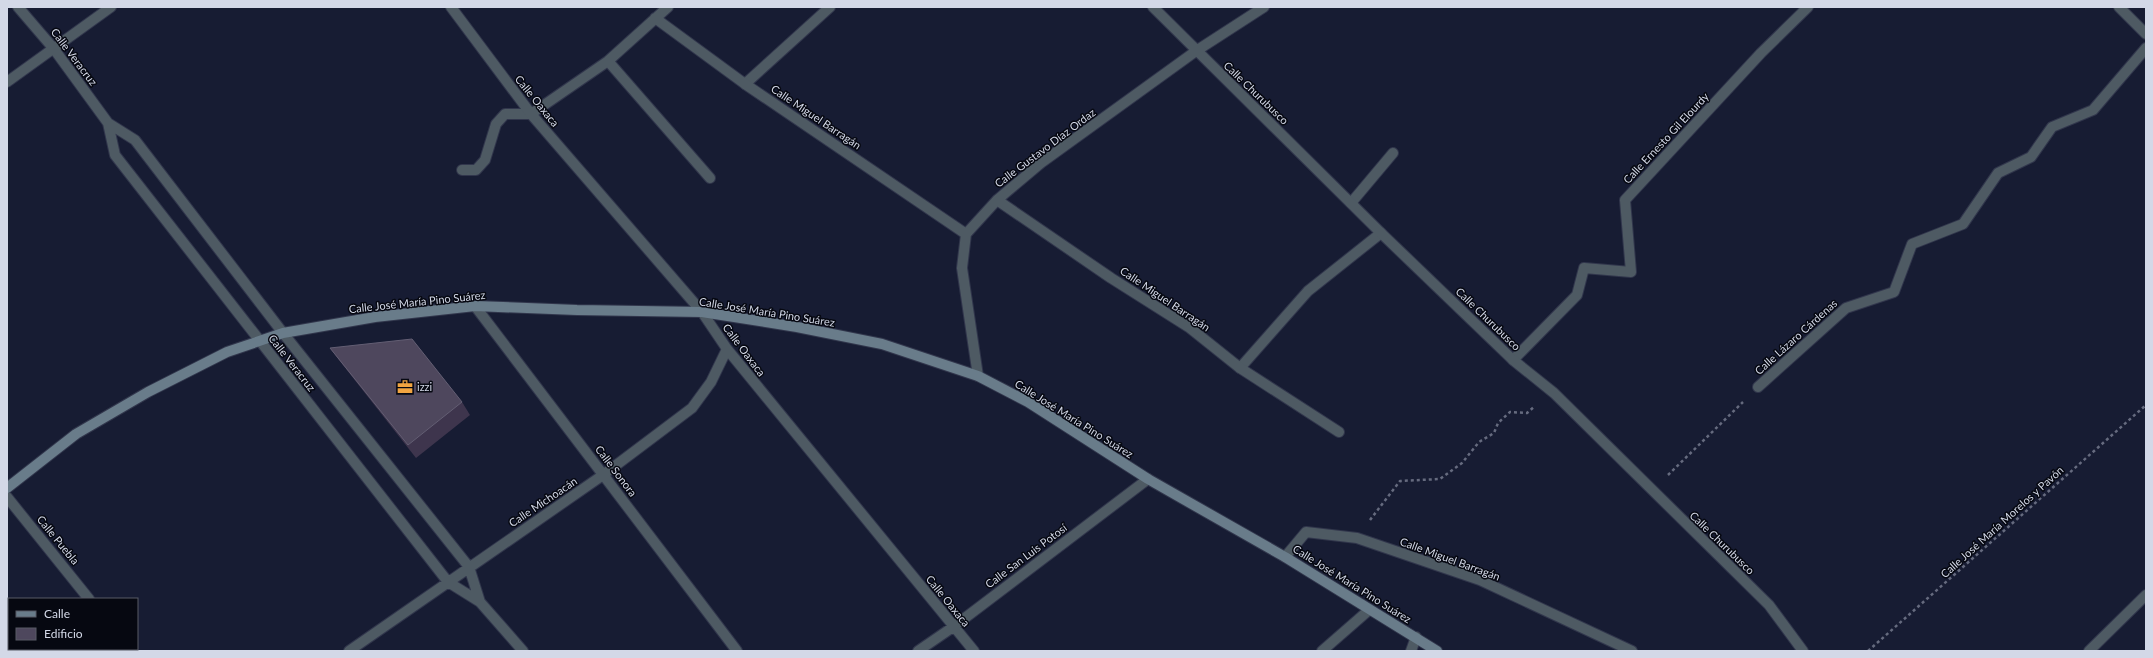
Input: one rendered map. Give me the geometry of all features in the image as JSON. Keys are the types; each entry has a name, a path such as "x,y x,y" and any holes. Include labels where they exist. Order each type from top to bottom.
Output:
{"main road":[{"name":"Calle José María Pino Suárez","path":"7,488 76,434 141,396 227,352 283,333 375,317 475,306 577,310 702,312 797,327 882,344 978,376 1028,402 1148,479 1285,557 1437,651"}],"street":[{"name":"Calle Veracruz","path":"18,7 54,49 108,123 135,140 283,333 469,567 480,602"},
{"path":"7,82 111,7"},
{"name":"Calle Oaxaca","path":"451,7 531,114 702,312 727,349 974,651"},
{"path":"462,170 476,170 485,160 496,124 505,114 531,114 608,61 668,7"},
{"path":"745,84 830,7"},
{"name":"Calle Churubusco","path":"1153,7 1381,233 1513,360 1554,394 1769,605 1803,651"},
{"name":"Calle Gustavo Díaz Ordaz","path":"966,234 996,200 1041,162 1196,51 1264,7"},
{"name":"Calle Ernesto Gil Elourdy","path":"1513,360 1577,295 1584,268 1631,272 1625,200 1761,53 1808,7"},
{"path":"2119,7 2146,34"},
{"name":"Calle Miguel Barragán","path":"655,18 745,84 966,234"},
{"name":"Calle Lázaro Cárdenas","path":"1758,387 1846,308 1894,292 1912,244 1963,224 1998,173 2031,157 2052,127 2093,110 2146,48"},
{"path":"608,61 710,178"},
{"name":"Calle Veracruz","path":"108,123 115,155 448,582 480,602 523,651"},
{"path":"1351,203 1393,153"},
{"name":"Calle Miguel Barragán","path":"996,200 1111,278 1190,328 1240,368 1339,432"},
{"path":"1240,368 1308,291 1381,233"},
{"path":"966,234 962,268 978,376"},
{"name":"Calle Sonora","path":"475,306 737,651"},
{"name":"Calle Michoacán","path":"348,651 603,475 692,408 711,382 727,349"},
{"name":"Calle San Luis Potosí","path":"918,651 953,627 1148,479"},
{"name":"Calle Puebla","path":"7,497 88,598"},
{"name":"Calle Miguel Barragán","path":"1285,557 1306,532 1357,538 1480,580 1632,651"},
{"path":"2090,651 2146,595"},
{"path":"1322,651 1369,610"},
{"path":"1411,651 1416,637"}],"path":[{"name":"Calle Lázaro Cárdenas","path":"1652,490 1758,387"},
{"path":"1357,538 1400,481 1440,479 1462,463 1479,442 1494,433 1498,423 1510,412 1527,413 1554,394"},
{"name":"Calle José María Morelos y Pavón","path":"1868,651 2146,405"}],"building":[{"name":"izzi","path":"412,339 462,402 408,445 330,348"}],"place":[{"name":"izzi","path":"405,387"}]}
